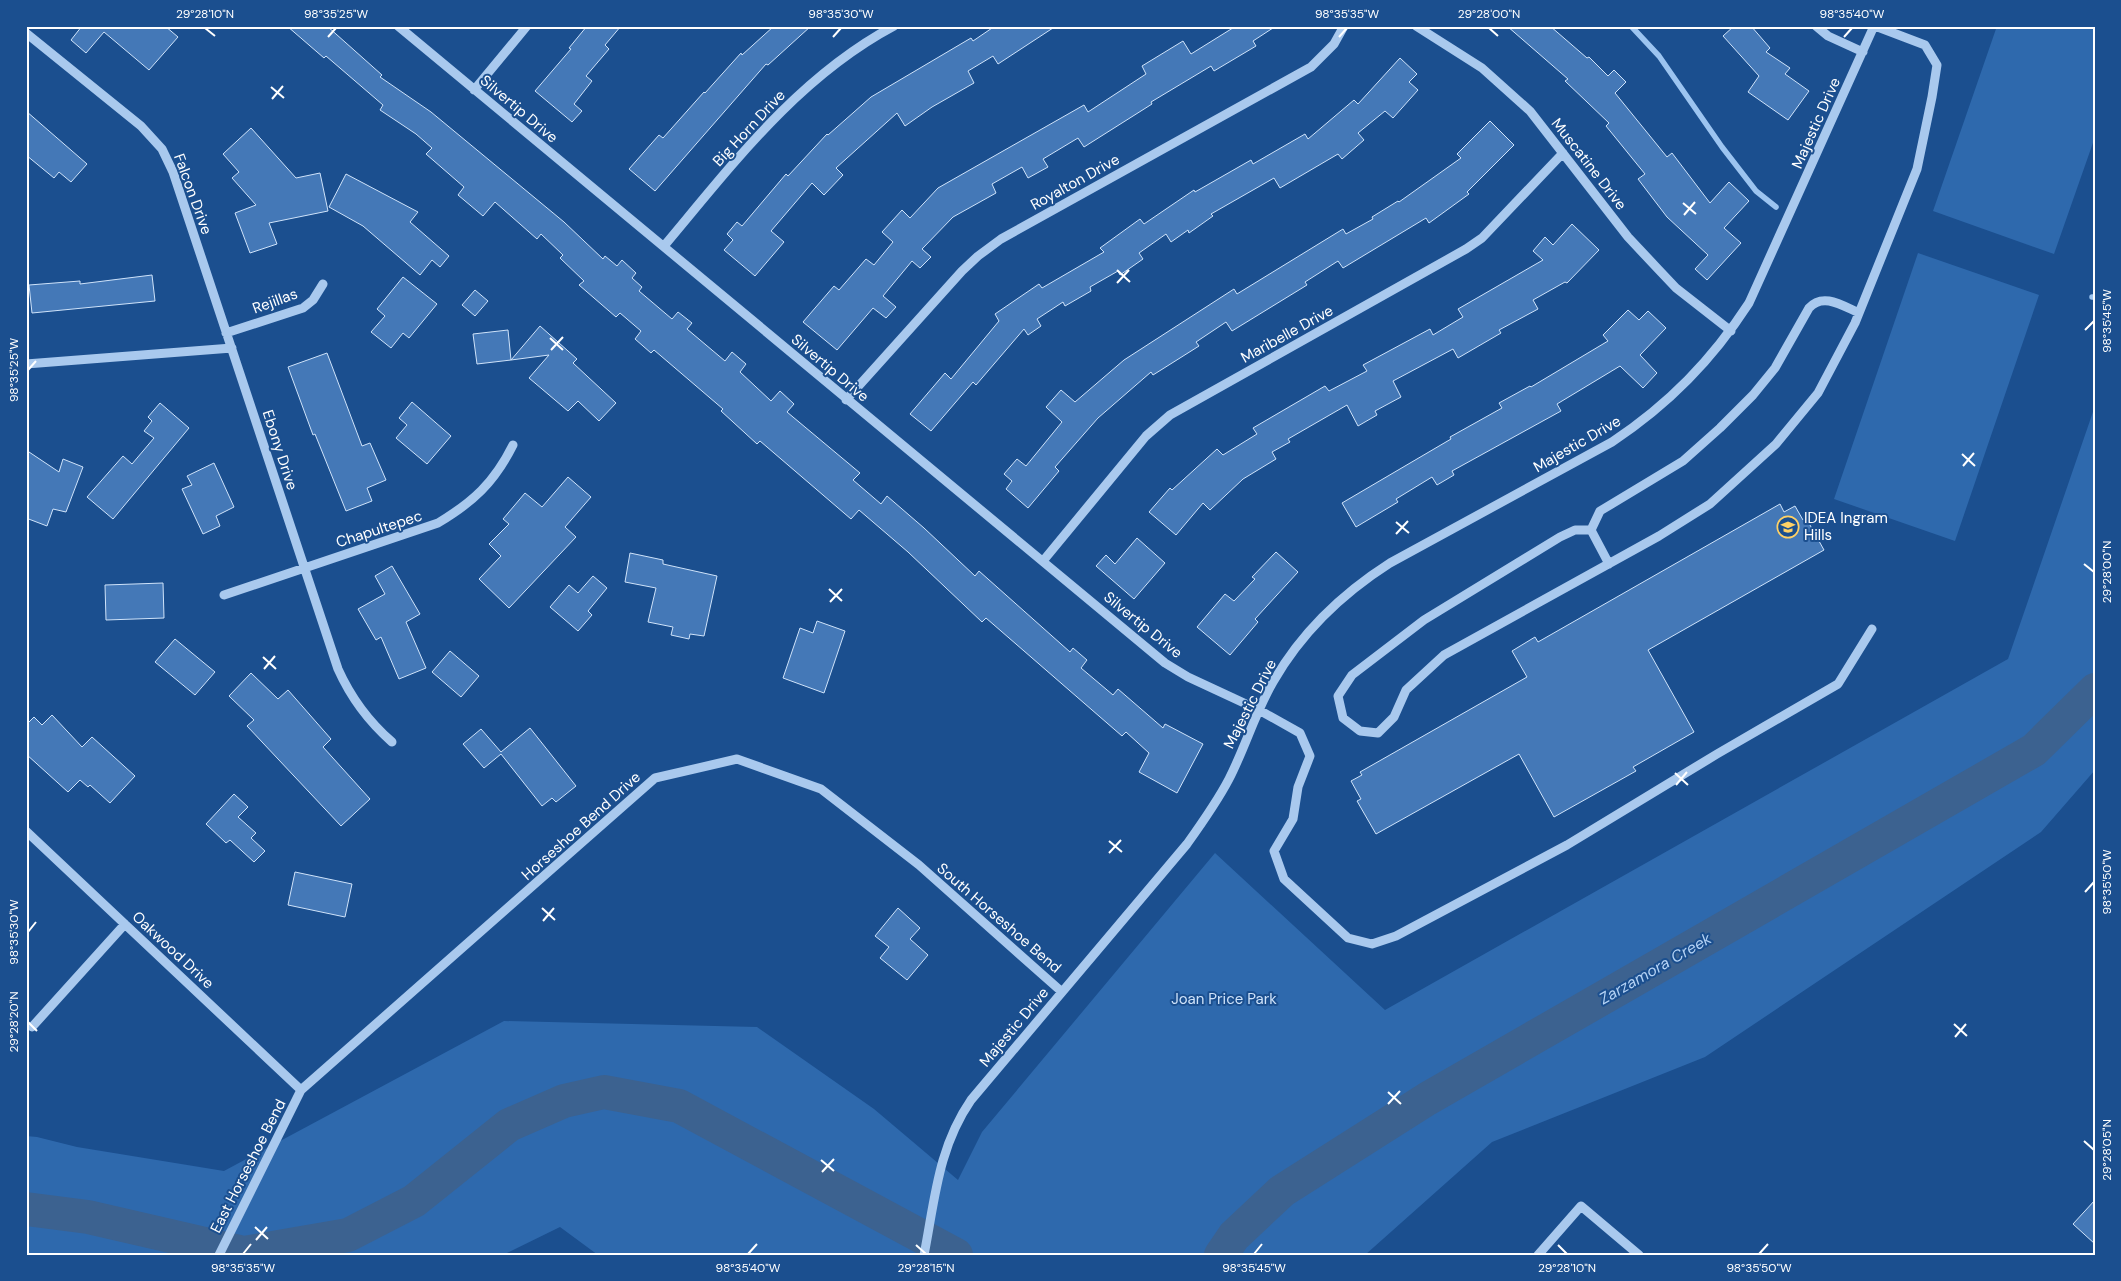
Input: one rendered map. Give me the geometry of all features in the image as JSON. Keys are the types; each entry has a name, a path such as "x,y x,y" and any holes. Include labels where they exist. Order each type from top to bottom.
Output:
{"street":[{"name":"Silvertip Drive","path":"398,26 1165,663 1188,677 1259,710 1300,733 1310,756 1298,787 1293,819 1274,851 1284,879 1348,938 1372,944 1396,936 1566,845 1838,684 1872,629"},
{"path":"474,90 527,26"},
{"name":"Big Horn Drive","path":"664,246 774,118 826,71 874,36 894,26"},
{"name":"Royalton Drive","path":"846,400 956,278 993,244 1312,67 1334,44 1344,26"},
{"name":"Muscatine Drive","path":"1416,26 1482,68 1514,96 1548,132 1628,237 1676,288 1731,331"},
{"path":"1816,26 1828,36 1863,52"},
{"path":"1590,530 1575,530 1560,537 1424,620 1352,675 1338,696 1343,718 1360,731 1378,733 1394,717 1406,690 1444,655 1659,536 1710,504 1776,444 1818,392 1859,313 1917,169 1937,65 1925,45 1874,26"},
{"name":"Majestic Drive","path":"924,1255 944,1154 959,1118 971,1100 1187,844 1210,812 1229,778 1273,681 1292,653 1334,605 1361,582 1390,563 1612,442 1671,398 1698,370 1731,331 1749,303 1874,26"},
{"name":"Falcon Drive","path":"26,34 141,126 162,149 173,172 232,348"},
{"name":"Maribelle Drive","path":"1042,561 1146,436 1170,415 1466,249 1482,238 1563,153"},
{"name":"Rejillas","path":"226,333 303,308 313,300 323,284"},
{"path":"1590,530 1600,511 1683,460 1720,428 1753,395 1775,368 1814,302 1832,301 1859,313"},
{"path":"26,364 232,348"},
{"name":"Ebony Drive","path":"232,348 338,669 366,716 392,742"},
{"name":"Chapultepec","path":"224,595 438,523 465,507 488,485 506,459 512,445"},
{"path":"1590,530 1609,564"},
{"name":"Horseshoe Bend Drive","path":"302,1090 655,778 737,759 822,790 918,865"},
{"name":"Oakwood Drive","path":"26,831 302,1090"},
{"name":"South Horseshoe Bend","path":"918,865 1062,992"},
{"path":"32,1027 125,924"},
{"name":"East Horseshoe Bend","path":"219,1255 302,1090"},
{"path":"1538,1255 1581,1206 1639,1255"}],"green space":[{"path":"1997,26 2095,26 2095,137 2054,254 1933,211"},
{"path":"1918,253 2039,295 1955,541 1834,499"},
{"name":"Joan Price Park","path":"2095,406 2095,770 2041,832 1705,1057 1492,1142 1365,1255 598,1255 560,1227 503,1255 26,1255 26,1136 77,1147 224,1171 504,1021 757,1027 874,1109 958,1180 982,1132 1215,853 1385,1010 2008,659"}],"building":[{"path":"82,26 165,26 178,37 149,70 104,32 86,53 71,40"},
{"path":"287,26 327,26 382,75 380,77 431,112 564,222 603,259 605,256 617,266 622,260 636,273 632,278 642,287 639,291 672,319 678,312 692,323 687,329 725,361 732,352 746,364 740,372 771,401 780,391 794,404 787,412 860,473 853,480 881,504 887,496 975,576 979,571 1070,652 1073,648 1087,660 1081,668 1113,695 1118,689 1163,728 1165,724 1203,744 1177,793 1139,772 1149,753 1126,732 1122,736 986,618 982,622 908,552 859,510 851,519 760,441 757,444 721,411 723,409 654,350 651,353 635,339 641,331 620,313 616,317 579,285 584,281 560,258 563,255 541,234 537,239 495,202 483,216 458,195 464,187 426,154 432,148 416,134 380,110 383,105 326,56 324,58"},
{"path":"587,26 621,26 605,45 609,49 586,76 592,81 574,104 582,111 572,122 535,91 571,49 569,48"},
{"path":"774,26 811,26 768,65 766,64 655,191 629,169 659,135 663,138 741,53 742,55"},
{"path":"995,26 1056,26 998,64 993,56 968,71 974,83 932,107 905,126 897,113 836,168 843,175 824,195 812,183 771,231 784,242 755,276 724,250 733,240 727,234 737,222 742,226 786,174 788,176 827,134 871,97 971,38 973,41"},
{"path":"1236,26 1276,26 1253,41 1256,46 1214,71 1211,66 1151,102 1152,104 1084,147 1078,138 1043,159 1048,167 1028,178 1022,167 992,184 996,193 953,217 922,249 931,257 920,268 912,261 883,296 896,307 886,318 873,308 837,350 803,322 834,286 839,290 866,259 874,265 893,242 882,232 902,210 910,218 938,188 1084,105 1088,112 1146,74 1142,66 1183,41 1191,54"},
{"path":"1507,26 1550,26 1587,58 1589,57 1608,76 1614,70 1626,82 1615,93 1667,157 1672,153 1710,203 1729,182 1749,201 1724,228 1741,243 1707,280 1695,269 1708,255 1667,217 1638,179 1645,174 1606,126 1609,123 1565,81 1568,79"},
{"path":"1734,26 1751,26 1770,48 1766,52 1790,68 1785,74 1809,91 1788,120 1748,92 1759,76 1723,36"},
{"path":"1400,58 1417,74 1409,82 1418,90 1393,118 1385,111 1358,133 1364,140 1342,159 1338,154 1280,188 1274,178 1211,214 1213,216 1189,233 1188,230 1171,242 1166,234 1139,253 1143,259 1120,275 1118,271 1090,287 1091,291 1065,306 1063,302 1037,319 1041,326 1028,335 1024,329 976,385 973,382 931,431 910,414 945,373 951,379 999,321 995,314 1039,284 1042,288 1104,252 1100,248 1140,219 1144,224 1194,190 1195,192 1251,160 1253,164 1305,134 1308,139 1354,100 1358,104"},
{"path":"26,111 87,164 71,182 59,172 54,178 26,155"},
{"path":"1490,121 1514,145 1467,192 1469,194 1429,223 1426,218 1343,268 1338,261 1305,282 1307,285 1232,331 1226,322 1196,342 1199,346 1153,375 1151,372 1098,418 1055,467 1059,471 1028,508 1006,489 1012,481 1004,474 1017,459 1026,466 1062,422 1046,407 1061,390 1075,402 1124,360 1234,289 1237,294 1343,229 1346,234 1373,219 1372,217 1399,202 1461,158 1457,154"},
{"path":"251,128 296,178 320,173 328,211 269,223 277,244 250,253 235,213 256,205 232,178 239,172 223,154"},
{"path":"346,174 418,212 410,222 449,256 440,267 432,260 420,275 363,226 329,207"},
{"path":"1572,224 1599,250 1567,283 1565,282 1533,300 1538,309 1499,330 1501,333 1458,358 1453,349 1393,381 1401,397 1375,411 1377,415 1358,426 1347,405 1288,439 1290,442 1272,452 1276,459 1243,479 1210,510 1203,503 1176,535 1149,512 1170,488 1172,490 1217,449 1223,455 1257,434 1253,428 1325,386 1329,391 1367,371 1363,365 1430,329 1433,335 1463,317 1458,309 1543,260 1533,251 1545,237 1553,245"},
{"path":"152,275 155,301 32,313 29,285 80,281 80,284"},
{"path":"403,277 437,304 409,338 403,333 391,348 371,332 385,316 377,309"},
{"path":"475,290 488,301 475,316 462,305"},
{"path":"1628,310 1639,320 1648,311 1666,328 1640,355 1657,373 1643,388 1620,366 1557,404 1561,411 1452,471 1454,475 1437,485 1432,477 1396,499 1398,502 1356,527 1342,503 1451,439 1450,437 1502,408 1499,403 1531,387 1608,341 1603,335"},
{"path":"540,326 577,359 573,363 616,403 599,421 578,401 568,411 529,378 549,355 511,360"},
{"path":"508,330 511,360 477,364 473,334"},
{"path":"327,353 362,446 370,443 386,480 367,488 372,501 346,511 315,434 313,435 288,367"},
{"path":"412,402 451,436 427,464 396,438 407,425 399,418"},
{"path":"160,403 189,428 113,519 87,497 123,456 132,464 154,438 144,431 152,421 148,417"},
{"path":"26,450 59,472 63,459 83,467 66,512 53,509 47,526 26,518"},
{"path":"214,463 234,507 216,516 220,526 203,534 182,489 192,485 187,476"},
{"path":"568,477 591,497 565,527 576,537 509,608 479,579 501,556 489,544 509,524 503,519 525,493 542,507"},
{"path":"1780,504 1784,512 1795,506 1803,520 1806,518 1824,550 1648,650 1694,732 1633,767 1636,771 1554,817 1519,754 1376,834 1357,801 1361,799 1351,781 1362,775 1360,772 1527,677 1512,651 1535,637 1538,642"},
{"path":"1137,538 1165,563 1134,599 1096,566 1106,555 1115,564"},
{"path":"1276,552 1298,572 1255,619 1258,622 1230,655 1197,627 1225,594 1234,601 1255,579 1252,577"},
{"path":"630,553 663,560 663,564 717,576 704,636 690,634 689,639 671,635 673,627 648,622 656,588 625,582"},
{"path":"392,566 420,614 406,622 426,668 399,679 381,637 376,640 358,609 385,594 375,576"},
{"path":"593,576 607,588 588,611 592,615 578,631 550,607 569,585 578,593"},
{"path":"163,583 164,618 106,620 105,585"},
{"path":"817,621 845,631 824,693 783,678 800,628 813,633"},
{"path":"175,639 215,672 195,695 155,662"},
{"path":"450,651 479,676 461,697 432,672"},
{"path":"251,673 278,699 288,690 331,739 323,747 370,799 341,826 247,726 254,720 229,696"},
{"path":"52,715 82,747 92,737 135,776 110,803 90,785 88,787 80,780 68,792 26,754 26,725 34,717 42,725"},
{"path":"530,728 576,786 556,802 552,798 542,806 501,754 484,768 463,744 481,729 501,752"},
{"path":"234,794 248,807 238,817 256,833 251,838 265,851 254,862 230,840 226,843 206,824"},
{"path":"295,872 352,884 345,917 288,905"},
{"path":"898,908 920,928 910,939 928,955 907,980 880,958 889,947 875,936"},
{"path":"2095,1200 2095,1244 2073,1224"}],"waterway":[{"path":"1631,26 1659,56 1722,147 1756,191 1776,207"},
{"name":"Zarzamora Creek","path":"1221,1255 1234,1236 1282,1191 1427,1099 2034,750 2095,690"},
{"path":"26,1209 88,1217 244,1253 348,1235 414,1201 509,1125 564,1101 604,1092 679,1106 956,1255"}],"place":[{"name":"IDEA Ingram Hills","path":"1788,527"}]}
